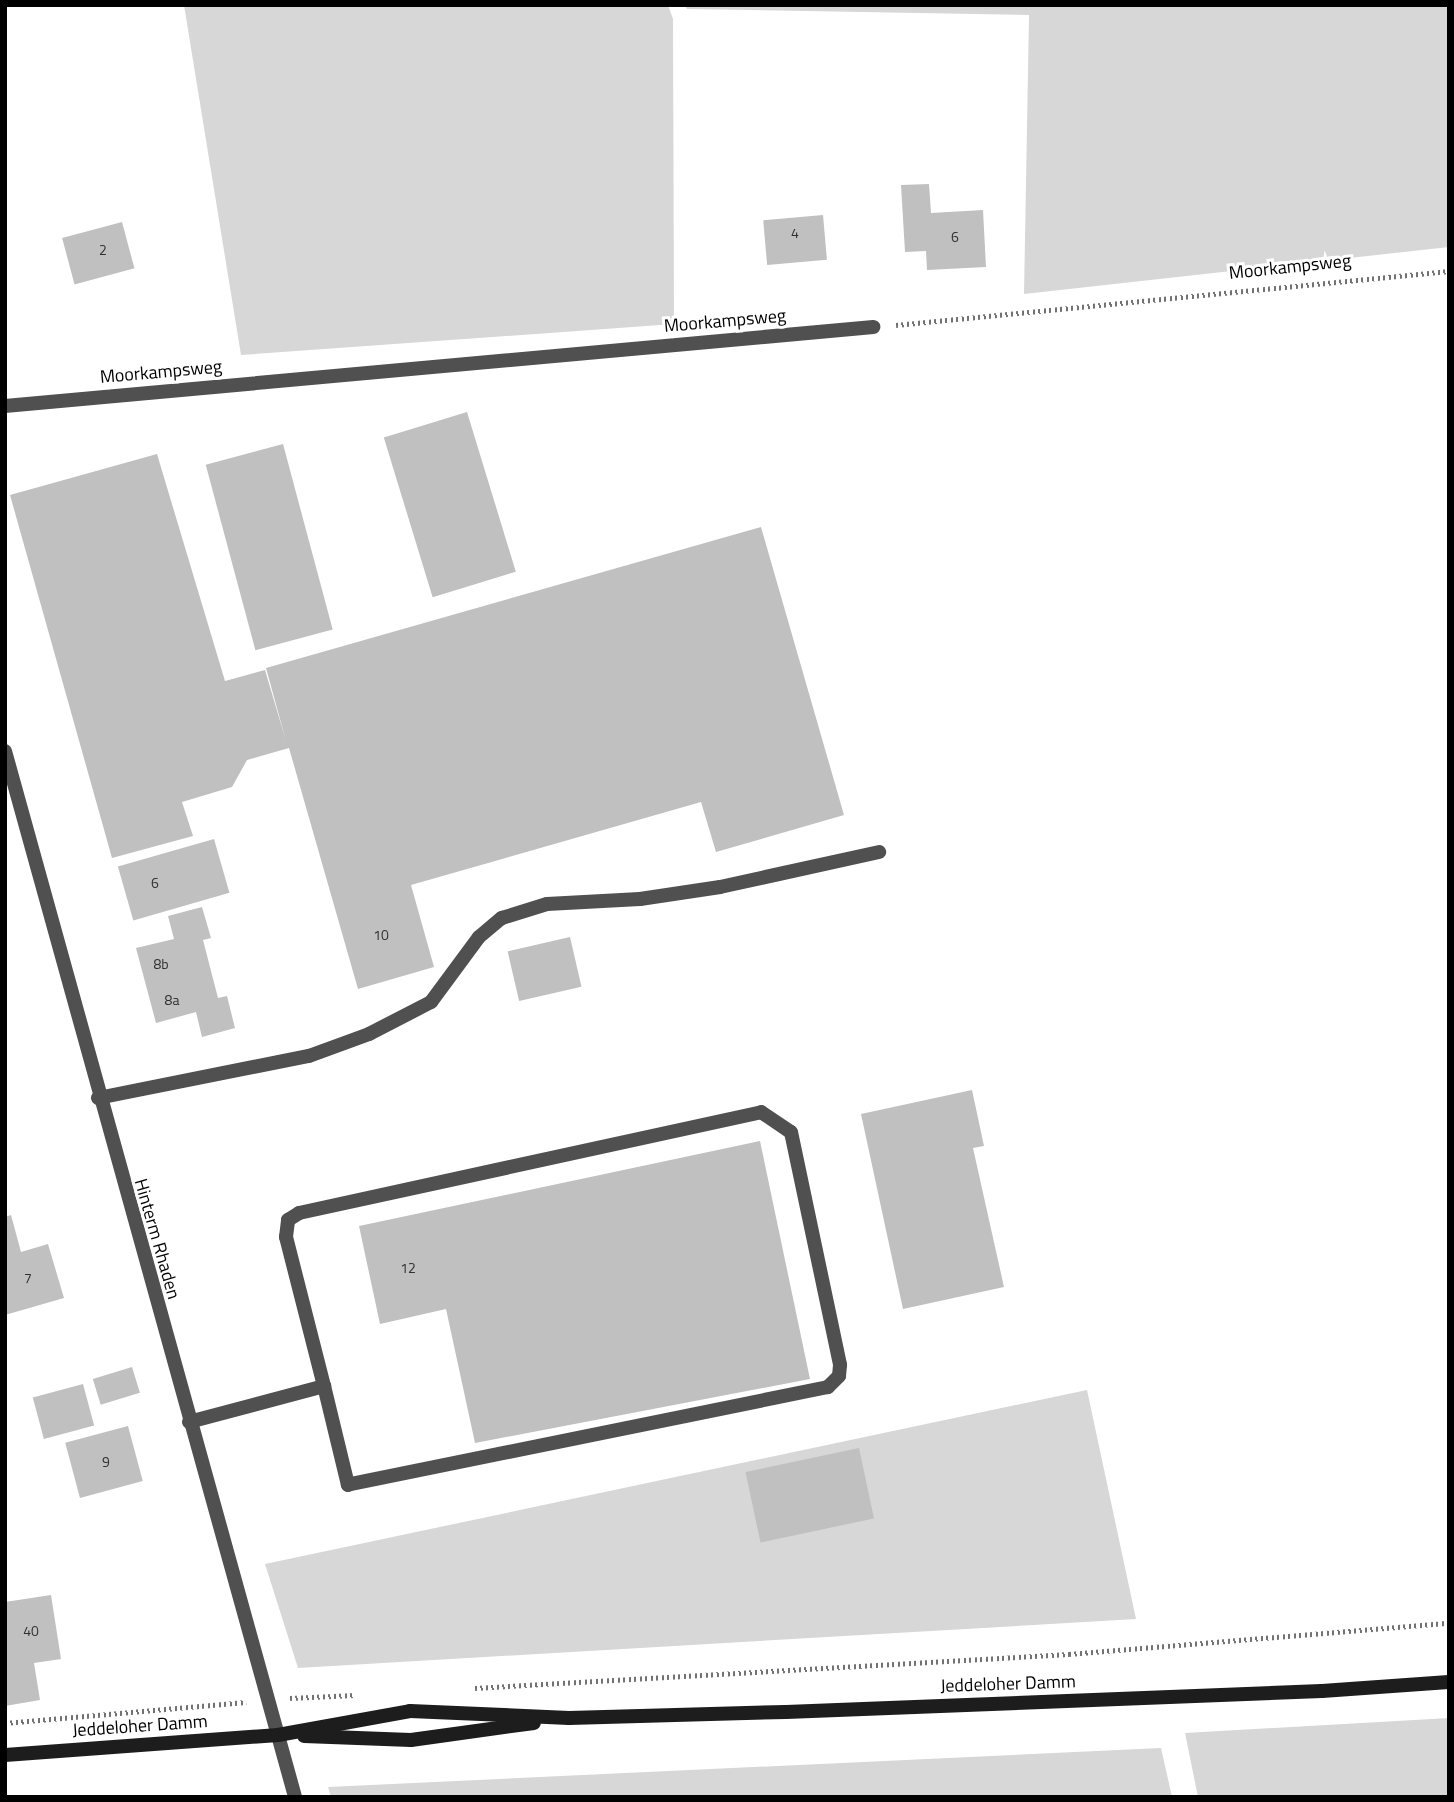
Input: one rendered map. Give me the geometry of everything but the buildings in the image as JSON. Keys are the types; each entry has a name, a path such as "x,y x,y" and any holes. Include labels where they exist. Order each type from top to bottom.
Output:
{"main road":[{"name":"Jeddeloher Damm","path":"5,1755 278,1734 410,1711 569,1718 1322,1691 1449,1682"},
{"name":"Jeddeloher Damm","path":"278,1734 411,1740 569,1718"}],"street":[{"name":"Moorkampsweg","path":"5,406 873,327"},
{"name":"Hinterm Rhaden","path":"5,751 98,1098 295,1797"},
{"path":"98,1098 309,1056 369,1034 431,1002 479,937 502,918 547,904 640,899 720,887 879,852"},
{"path":"761,1112 791,1132 840,1365 839,1376 828,1387 348,1485 324,1386 286,1237 288,1220 299,1213 761,1112"},
{"path":"189,1422 324,1386"}],"path":[{"name":"Moorkampsweg","path":"873,327 1449,271"},
{"path":"461,1689 1069,1654 1449,1623"},
{"path":"5,1723 364,1694"}],"shaded area":[{"path":"184,5 668,5 673,19 674,324 241,355"},
{"path":"685,5 1449,5 1449,247 1024,294 1029,15 687,9"},
{"path":"1087,1390 1136,1619 298,1668 265,1564"},
{"path":"1449,1718 1449,1797 1198,1797 1185,1733"},
{"path":"1161,1748 1172,1797 331,1797 328,1787"}]}
